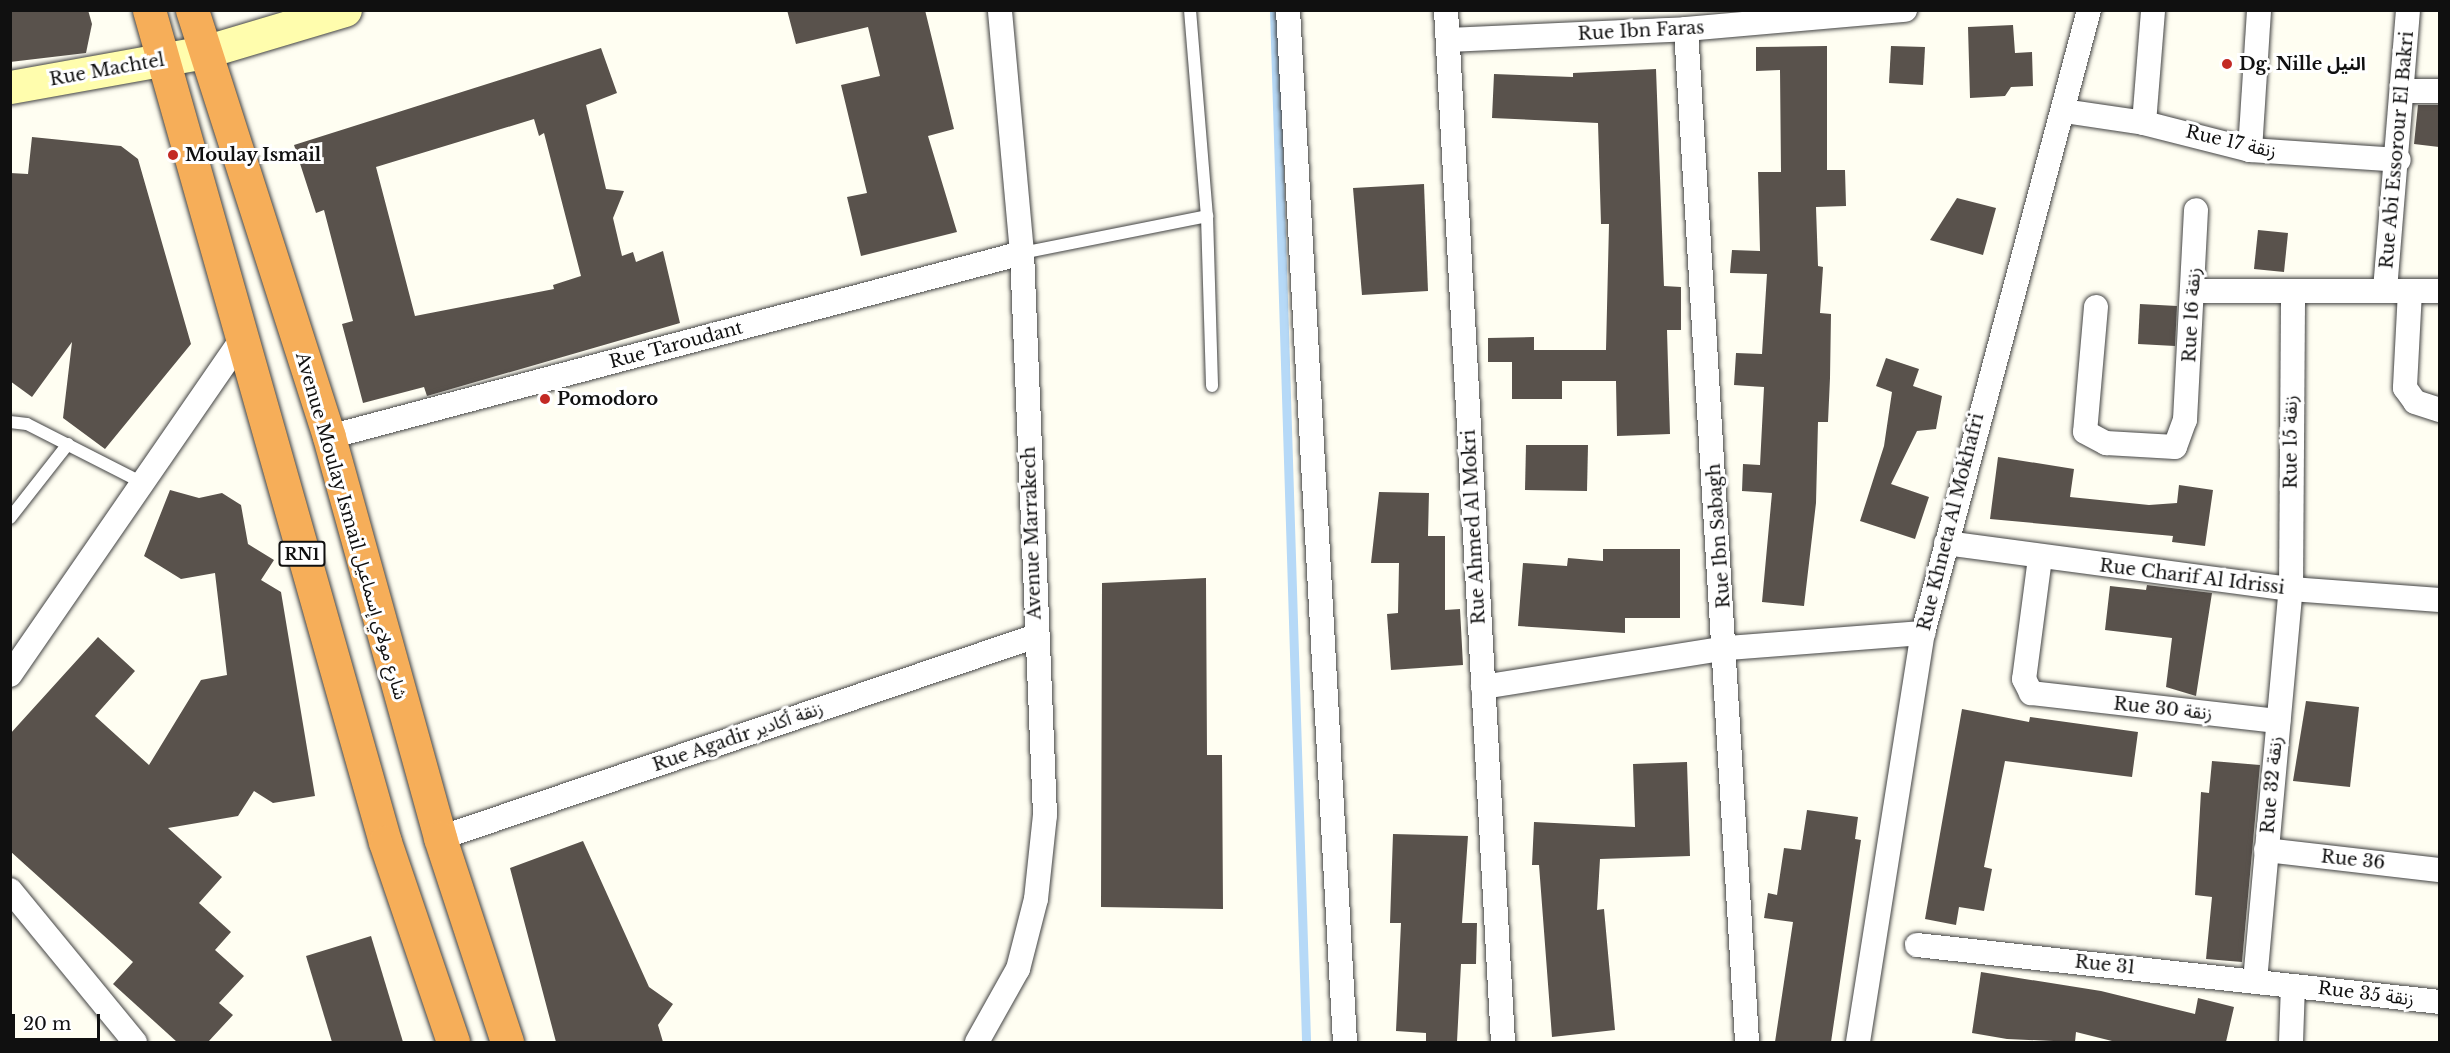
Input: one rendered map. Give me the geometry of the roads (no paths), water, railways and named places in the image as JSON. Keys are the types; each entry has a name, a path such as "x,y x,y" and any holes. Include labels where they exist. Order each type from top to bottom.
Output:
{"highway":[{"name":"RN1","path":"149,10 240,341 385,842 453,1042"},
{"name":"Avenue Moulay Ismail شارع مولاي إسماعيل","path":"192,10 329,437 440,838 507,1042"}],"main road":[{"name":"Rue Machtel","path":"10,87 204,52 345,10"}],"street":[{"name":"Avenue Marrakech","path":"977,1042 1018,969 1036,899 1045,746 1036,636 1022,253 1000,10"},
{"path":"1288,10 1345,1042"},
{"name":"Rue Ahmed Al Mokri","path":"1446,10 1503,1042"},
{"name":"Rue Ibn Faras","path":"1448,40 1686,29 1905,10"},
{"name":"Rue Khneta Al Mokhafri","path":"1857,1042 1923,633 2064,111 2089,10"},
{"path":"2144,123 2153,10"},
{"path":"2250,150 2259,10"},
{"name":"Rue Abi Essorour El Bakri","path":"2385,290 2399,160 2408,10"},
{"name":"Rue Ibn Sabagh","path":"1686,29 1726,648 1747,1042"},
{"path":"2404,91 2439,91"},
{"name":"Rue 17 زنقة","path":"2064,111 2144,123 2250,150 2399,160"},
{"name":"Rue 16 زنقة","path":"2096,307 2085,432 2099,442 2170,448 2180,440 2185,420 2194,291 2196,210"},
{"name":"Rue Taroudant","path":"329,437 1022,253"},
{"name":"Rue Abi Essorour El Bakri","path":"2194,291 2293,295 2385,290 2439,291"},
{"path":"2410,291 2405,387 2415,402 2439,410"},
{"name":"Rue 15 زنقة","path":"2291,589 2293,295"},
{"path":"10,675 240,341"},
{"name":"Rue Charif Al Idrissi","path":"1946,543 2040,558 2291,589 2439,600"},
{"name":"Rue 30 زنقة","path":"2040,558 2024,679 2031,693 2049,697 2278,721"},
{"name":"Rue 32 زنقة","path":"2254,981 2291,589"},
{"path":"1483,687 1726,648 1923,633"},
{"name":"Rue Agadir زنقة أكادير","path":"440,838 1036,636"},
{"name":"Rue 36","path":"2266,850 2439,870"},
{"path":"10,890 135,1042"},
{"name":"Rue 31","path":"1917,945 2293,986"},
{"path":"2291,1042 2293,986"},
{"name":"Rue 35 زنقة","path":"2293,986 2439,1002"}],"lane":[{"path":"1190,10 1207,216 1212,386"},
{"path":"1022,253 1207,216"},
{"path":"10,422 27,424 142,483"},
{"path":"10,518 68,444"}],"waterway":[{"path":"1274,10 1306,1042"}],"place":[{"name":"Dg. Nille النيل","path":"2227,64"},
{"name":"Moulay Ismail","path":"173,155"},
{"name":"Pomodoro","path":"545,399"}]}
